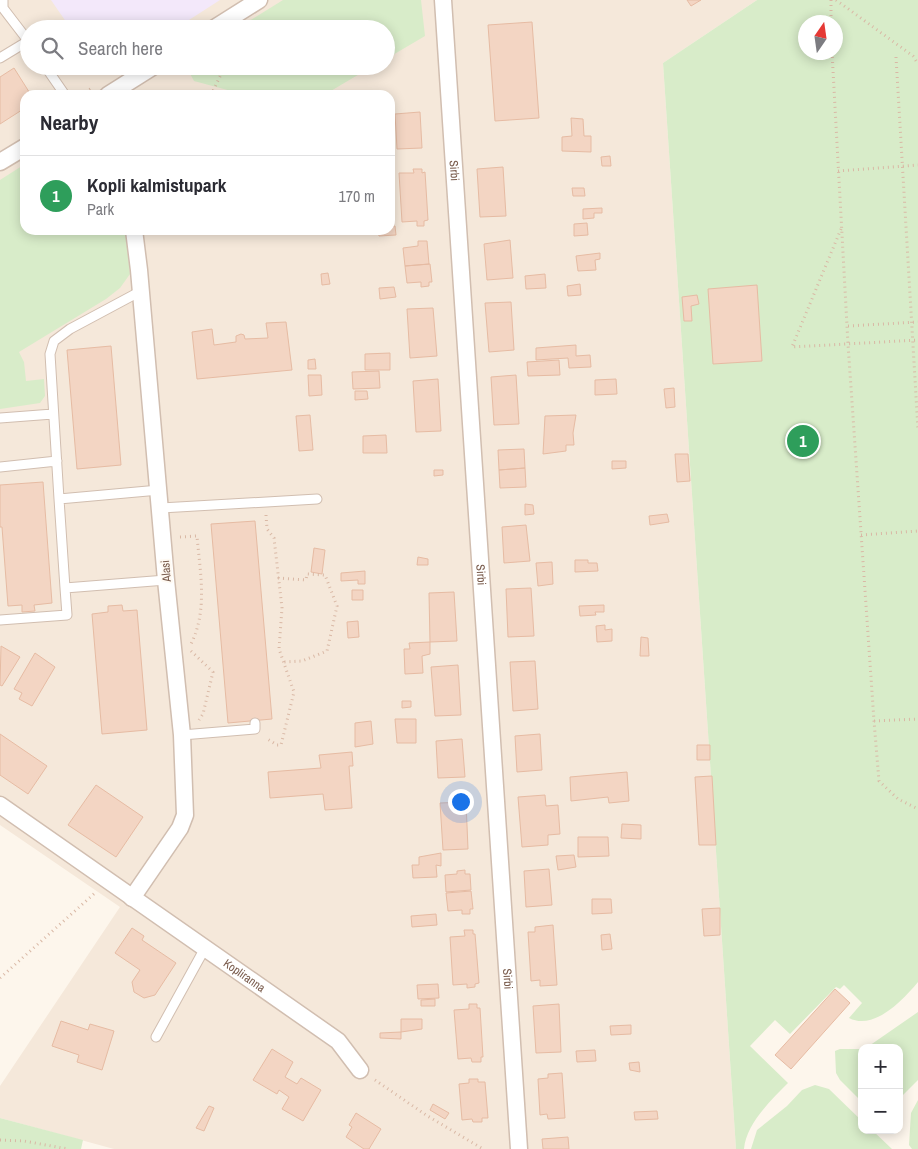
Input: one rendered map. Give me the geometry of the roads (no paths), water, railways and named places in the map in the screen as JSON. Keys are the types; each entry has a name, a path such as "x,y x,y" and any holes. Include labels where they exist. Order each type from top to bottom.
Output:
{"street":[{"path":"228,20 260,0"},
{"name":"Sirbi","path":"443,0 519,1149"},
{"path":"116,90 140,75"},
{"path":"0,162 20,150"},
{"name":"Alasi","path":"132,898 180,828 185,815 190,734 166,580 161,508 135,235"},
{"name":"Kopliranna","path":"0,805 338,1041 360,1070"}],"lane":[{"path":"2,6 20,30"},
{"path":"0,58 20,46"},
{"path":"51,75 62,90"},
{"path":"0,620 67,615 50,354 54,341 70,329 141,291"},
{"path":"0,418 53,414"},
{"path":"0,467 57,461"},
{"path":"59,500 159,490"},
{"path":"161,508 318,499"},
{"path":"65,588 166,580"},
{"path":"190,734 255,729 255,723"},
{"path":"156,1037 206,948"}],"place":[{"name":"Kopli kalmistupark","path":"803,441"}]}
